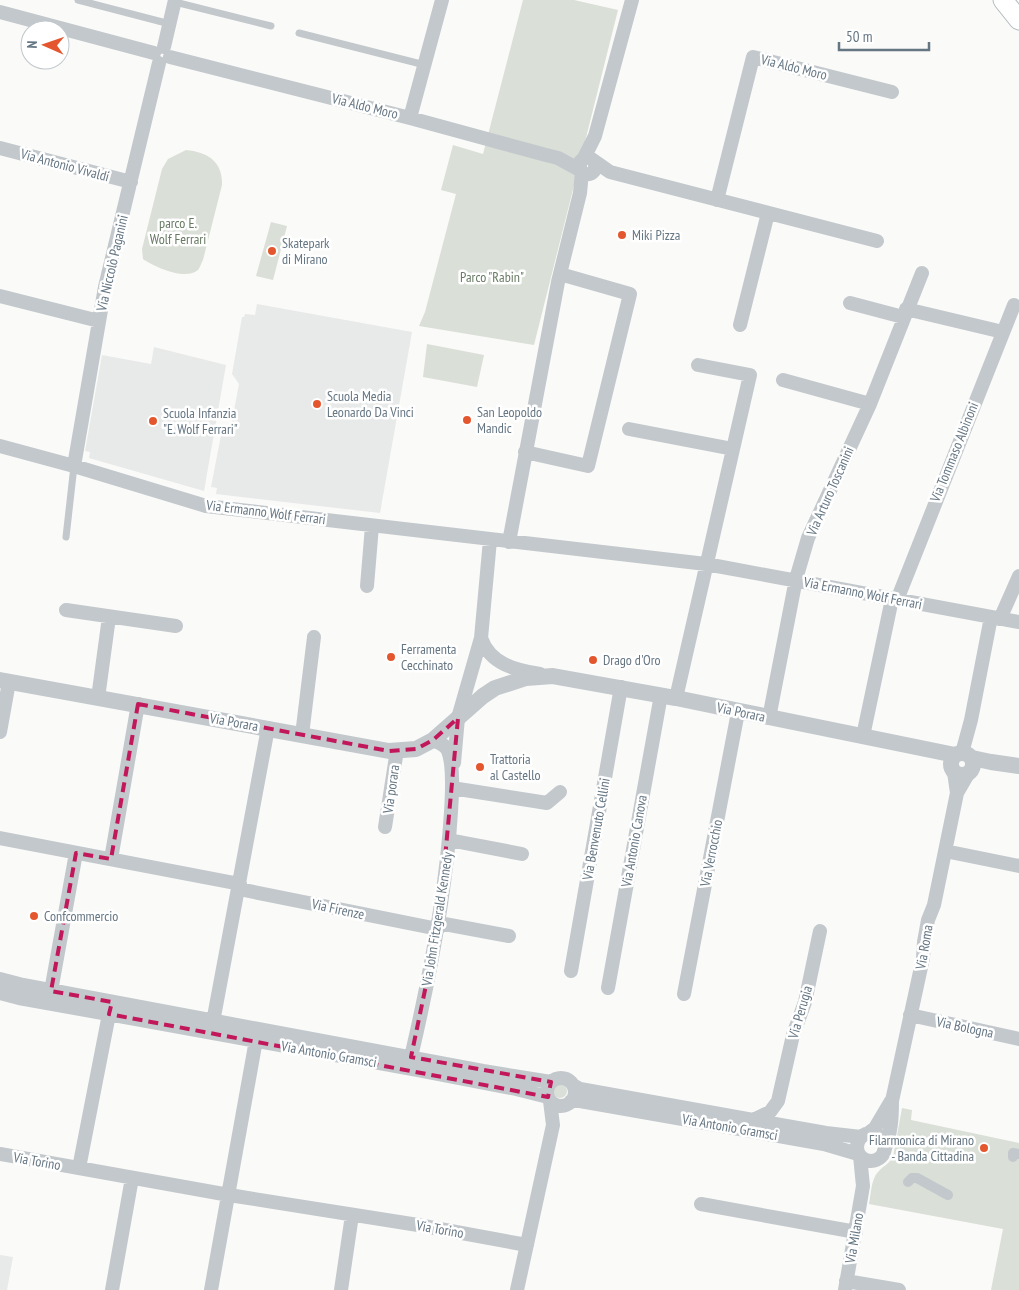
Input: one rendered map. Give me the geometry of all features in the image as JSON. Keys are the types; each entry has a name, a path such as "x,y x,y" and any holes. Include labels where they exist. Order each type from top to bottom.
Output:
{"main road":[{"path":"1003,0 1019,20"}],"street":[{"path":"410,118 442,0"},
{"path":"509,542 560,274 632,0"},
{"name":"Via Niccolò Paganini","path":"74,466 114,246 175,1"},
{"name":"Via Aldo Moro","path":"0,12 410,118 587,167 877,241"},
{"name":"Via Aldo Moro","path":"717,200 753,57 892,92"},
{"name":"Via Antonio Vivaldi","path":"0,148 131,182"},
{"path":"740,325 768,213"},
{"name":"Via Arturo Toscanini","path":"770,718 796,580 815,521 870,404 922,273"},
{"path":"525,452 588,466 630,294 560,274"},
{"path":"0,296 99,321"},
{"path":"850,302 1002,332"},
{"name":"Via Tommaso Albinoni","path":"864,736 894,599 1014,305"},
{"path":"668,696 706,564 750,375 698,364"},
{"path":"783,380 870,404"},
{"path":"629,429 733,449"},
{"name":"Via Ermanno Wolf Ferrari","path":"0,446 206,506 706,564 1019,622"},
{"path":"367,586 372,526"},
{"path":"458,718 481,638 490,540"},
{"name":"Via Roma","path":"880,1155 889,1139 892,1122 892,1101 971,720 996,618 1019,576"},
{"path":"66,610 176,626"},
{"path":"98,698 109,617"},
{"path":"302,735 314,637"},
{"name":"Via Porara","path":"481,638 484,648 489,654 502,663 520,671 622,687 928,749 963,762"},
{"name":"Via Porara","path":"4,681 389,751 416,749 434,740 482,696 495,688 526,678 553,676"},
{"path":"0,732 4,681"},
{"name":"Via Benvenuto Cellini","path":"571,971 622,687"},
{"name":"Via Antonio Canova","path":"608,988 668,696"},
{"path":"111,860 138,704"},
{"name":"Via Verrocchio","path":"684,994 738,712"},
{"name":"Via John Fitzgerald Kennedy","path":"411,1057 438,926 450,840 452,784 458,718"},
{"path":"213,1022 240,886 268,728"},
{"name":"Via John Fitzgerald Kennedy","path":"434,740 445,746 449,752 452,784"},
{"name":"Via porara","path":"385,827 397,750"},
{"path":"963,762 991,762 1019,766"},
{"path":"452,784 547,803 560,792"},
{"name":"Via Firenze","path":"0,838 438,926 509,936"},
{"path":"450,840 522,854"},
{"path":"945,851 1019,866"},
{"path":"51,991 76,853"},
{"name":"Via Perugia","path":"753,1120 770,1112 780,1094 793,1035 805,1002 820,931"},
{"name":"Via Antonio Gramsci","path":"0,979 110,1008 256,1040 497,1085 549,1099"},
{"name":"Via Antonio Gramsci","path":"0,993 19,998 213,1022 551,1082"},
{"path":"79,1168 110,1008"},
{"name":"Via Bologna","path":"910,1016 1019,1039"},
{"path":"211,1290 256,1040"},
{"path":"517,1290 553,1126 547,1089 554,1079 563,1078 571,1082 575,1094 553,1126"},
{"name":"Via Antonio Gramsci","path":"573,1085 580,1089 753,1120 864,1136"},
{"name":"Via Perugia","path":"780,1094 782,1115 792,1126"},
{"path":"549,1099 557,1105 568,1103"},
{"name":"Via Antonio Gramsci","path":"568,1103 580,1101 824,1144 859,1155"},
{"name":"Via Roma","path":"864,1136 876,1128 892,1101"},
{"path":"875,1134 882,1138 885,1146 880,1155 868,1161 859,1155 857,1145 864,1136 875,1134"},
{"name":"Via Torino","path":"0,1154 229,1196 418,1225 527,1245"},
{"name":"Via Milano","path":"846,1285 863,1186 859,1155"},
{"name":"Via Milano","path":"863,1186 880,1155"},
{"path":"112,1290 132,1178"},
{"path":"908,1182 912,1178 917,1178 948,1195"},
{"path":"701,1204 856,1232"},
{"path":"341,1290 352,1215"},
{"path":"846,1285 899,1290"}],"lane":[{"path":"78,0 170,24"},
{"path":"1012,0 1019,13"},
{"path":"175,1 271,26"},
{"path":"300,33 424,65"},
{"path":"66,537 74,466"}],"highlighted area":[{"path":"138,704 389,751 416,749 433,740 458,718 439,923 411,1057 551,1082 548,1097 109,1014 112,1002 51,991 76,853 111,859"}],"shaded area":[{"name":"Scuola Media Leonardo Da Vinci","path":"257,304 412,332 380,513 216,494 217,488 211,487 223,425 231,426 239,384 232,374 242,317 245,314 255,315"},
{"name":"Scuola Infanzia \"E. Wolf Ferrari\"","path":"154,347 226,365 204,491 89,458 90,452 85,451 102,355 151,364"},
{"path":"0,1255 13,1257 7,1290 0,1290"}],"green space":[{"name":"Parco \"Rabin\"","path":"523,0 574,0 618,10 534,345 419,326 425,312 456,194 441,190 453,145 483,154"},
{"name":"parco E. Wolf Ferrari","path":"186,150 201,153 213,160 220,170 222,185 203,260 198,270 186,274 170,272 148,262 143,259 142,249 162,169 168,159"},
{"name":"Skatepark di Mirano","path":"271,222 287,226 273,280 256,276"},
{"path":"427,344 484,355 477,387 423,377"},
{"path":"557,1084 563,1084 567,1091 563,1098 557,1098 553,1094 553,1088"},
{"path":"902,1108 912,1110 911,1120 1019,1143 1019,1290 991,1290 1003,1229 869,1204 876,1175 893,1157"}],"place":[{"name":"Miki Pizza","path":"622,235"},
{"name":"Skatepark di Mirano","path":"272,251"},
{"name":"Scuola Media Leonardo Da Vinci","path":"317,404"},
{"name":"San Leopoldo Mandic","path":"467,420"},
{"name":"Scuola Infanzia \"E. Wolf Ferrari\"","path":"153,421"},
{"name":"Ferramenta Cecchinato","path":"391,657"},
{"name":"Drago d'Oro","path":"593,660"},
{"name":"Trattoria al Castello","path":"480,767"},
{"name":"Confcommercio","path":"34,916"},
{"name":"Filarmonica di Mirano - Banda Cittadina","path":"984,1148"}]}
